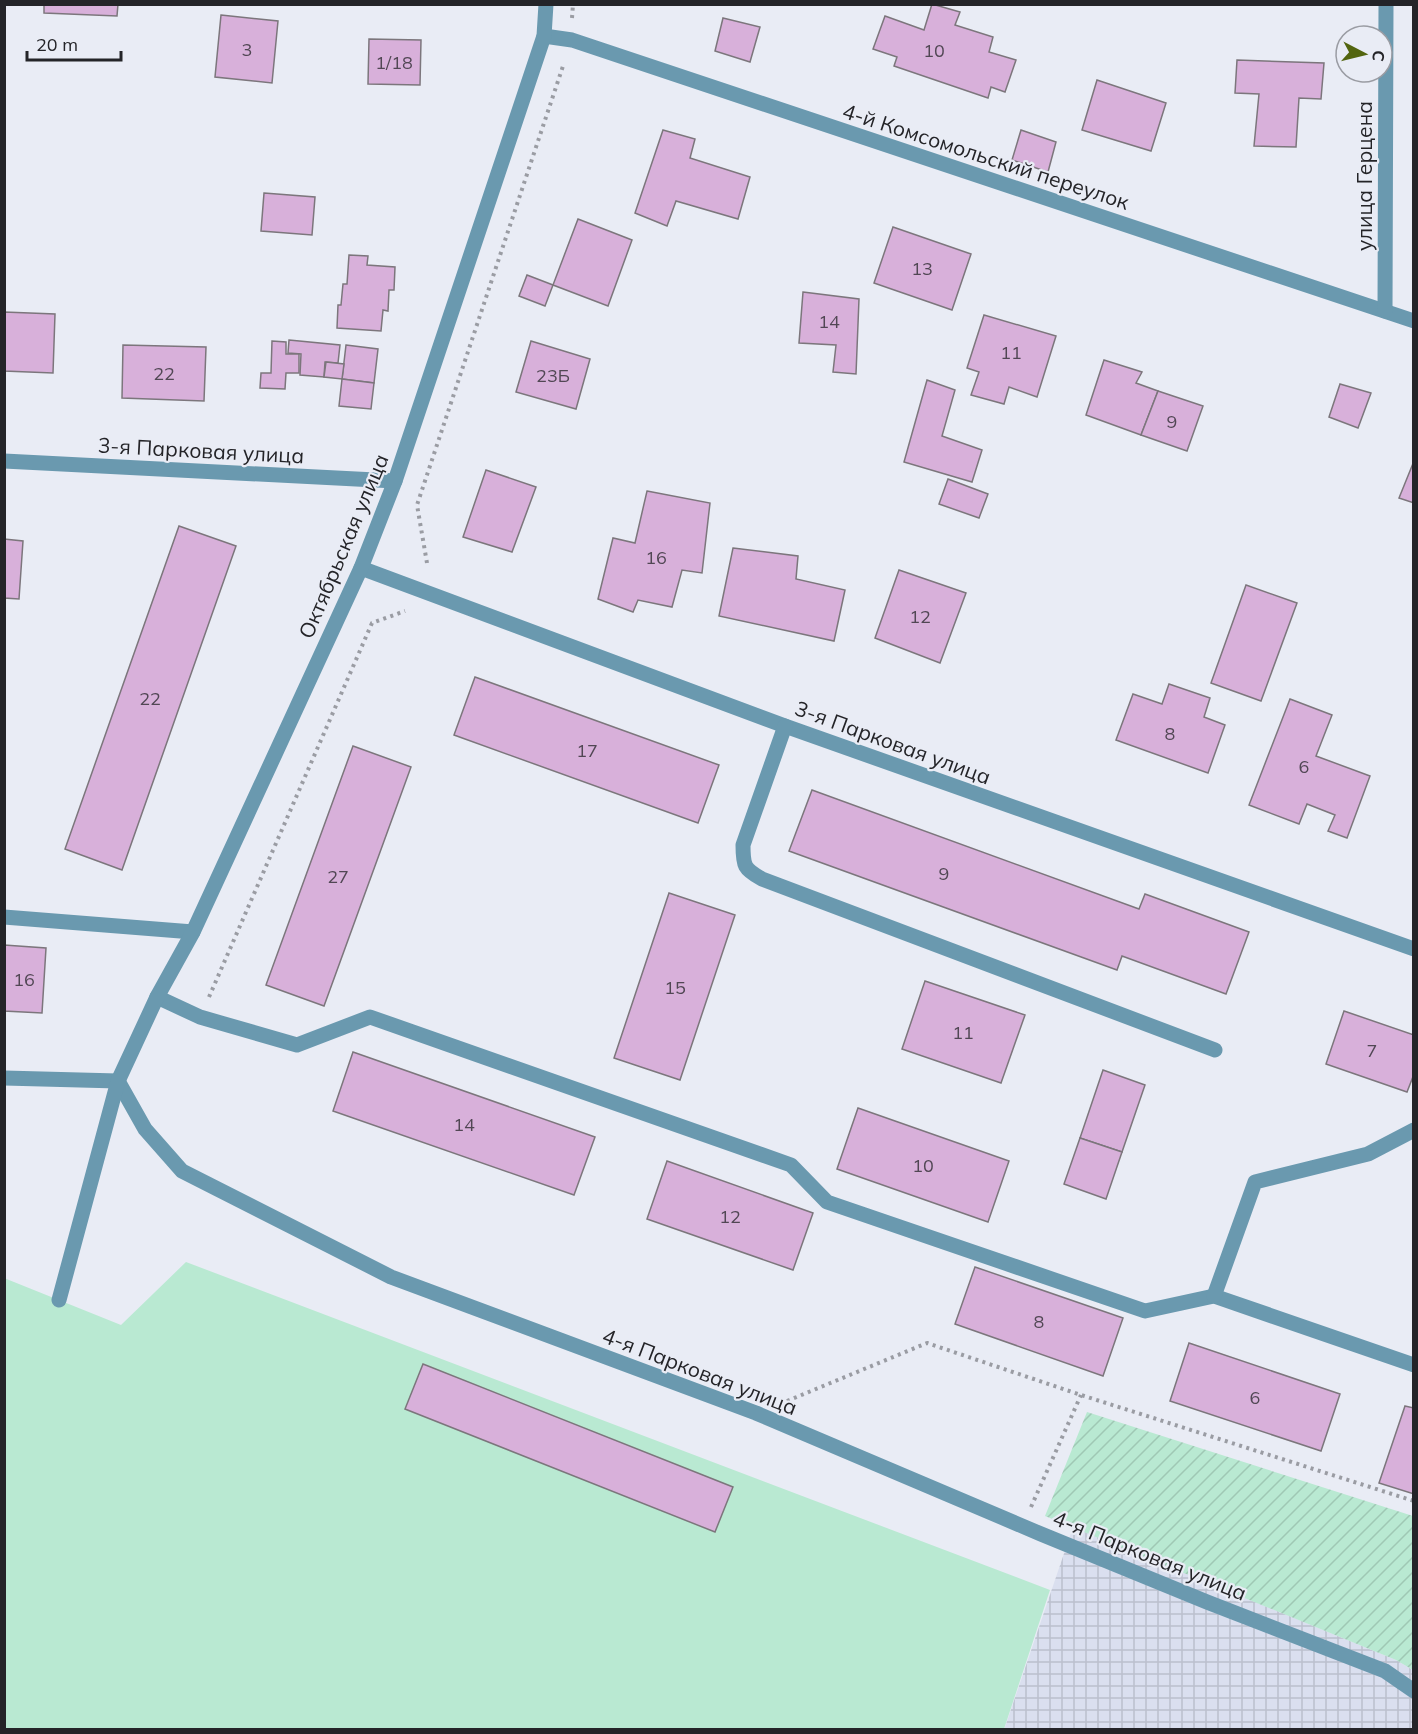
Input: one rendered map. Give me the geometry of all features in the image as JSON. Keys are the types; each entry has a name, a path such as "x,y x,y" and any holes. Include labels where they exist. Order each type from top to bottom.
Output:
{"street":[{"name":"Октябрьская улица","path":"59,1300 118,1081 157,997 193,932 361,568 395,481 544,36 546,4"},
{"name":"улица Герцена","path":"1385,311 1386,4"},
{"name":"4-й Комсомольский переулок","path":"544,36 572,40 1413,321"},
{"name":"3-я Парковая улица","path":"4,461 395,481"},
{"name":"3-я Парковая улица","path":"361,568 785,726 1413,949"},
{"path":"785,726 743,845 743,862 748,871 773,884 1215,1050"},
{"path":"4,917 193,932"},
{"path":"157,997 200,1017 297,1046 370,1017 791,1165 827,1202 1145,1311 1214,1296 1413,1365"},
{"path":"4,1078 118,1081"},
{"name":"4-я Парковая улица","path":"118,1081 146,1129 182,1171 391,1277 756,1413 1207,1602 1385,1671 1413,1690"},
{"path":"1214,1296 1256,1182 1368,1154 1413,1130"}],"path":[{"path":"427,563 417,505 572,40 573,4"},
{"path":"200,1017 372,623 412,608"},
{"path":"756,1413 927,1343 1413,1502"},
{"path":"1022,1526 1081,1395"}],"shaded area":[{"path":"1073,1527 1396,1660 1413,1670 1413,1729 1004,1730"}],"green space":[{"path":"186,1262 1050,1590 1004,1729 5,1729 4,1278 121,1325"},
{"path":"1087,1412 1413,1516 1413,1670 1396,1660 1045,1516"}],"building":[{"path":"44,4 118,4 117,16 44,13"},
{"path":"932,4 960,12 955,25 993,37 989,52 1016,60 1005,92 991,87 988,98 894,66 897,57 873,49 885,16 924,30"},
{"path":"221,15 278,21 272,83 215,77"},
{"path":"723,18 760,27 750,62 715,51"},
{"path":"369,39 421,40 420,85 368,84"},
{"path":"1237,60 1324,63 1321,99 1299,98 1296,147 1254,146 1259,94 1235,93"},
{"path":"1097,80 1166,103 1151,151 1082,130"},
{"path":"663,130 695,139 690,158 750,177 738,219 676,201 667,226 635,213"},
{"path":"1021,130 1056,142 1048,172 1012,160"},
{"path":"264,193 315,197 312,235 261,231"},
{"path":"578,219 632,240 608,306 553,285"},
{"path":"893,227 971,254 952,310 874,283"},
{"path":"349,255 368,256 367,265 395,267 394,290 389,290 388,311 383,310 381,331 337,328 338,305 341,305 343,284 347,284"},
{"path":"527,275 553,285 545,306 519,296"},
{"path":"803,292 859,299 856,374 833,372 836,345 799,343"},
{"path":"4,312 55,314 53,373 4,371"},
{"path":"984,315 1056,336 1037,397 1009,387 1004,404 971,395 979,372 967,368"},
{"path":"289,340 340,345 338,363 325,362 324,377 300,375 301,354 288,353"},
{"path":"272,341 286,342 286,354 299,354 299,373 286,373 285,389 260,388 261,373 271,373"},
{"path":"531,341 590,359 576,409 516,392"},
{"path":"123,345 206,347 204,401 122,398"},
{"path":"346,345 378,349 374,383 342,379"},
{"path":"1104,360 1142,372 1136,383 1158,391 1141,435 1086,415"},
{"path":"326,362 344,364 342,379 324,377"},
{"path":"342,379 374,383 371,409 339,406"},
{"path":"927,380 955,390 942,436 982,450 972,482 904,462"},
{"path":"1340,384 1371,393 1358,428 1329,417"},
{"path":"1158,391 1203,406 1187,451 1141,435"},
{"path":"1414,461 1414,503 1399,498"},
{"path":"486,470 536,487 512,552 463,537"},
{"path":"948,479 988,494 979,518 939,504"},
{"path":"647,491 710,503 702,573 682,570 672,607 638,600 633,612 598,599 613,538 635,543"},
{"path":"179,526 236,546 122,870 65,849"},
{"path":"4,539 23,541 19,599 4,598"},
{"path":"733,548 798,556 796,579 845,590 834,641 719,616"},
{"path":"899,570 966,593 940,663 875,638"},
{"path":"1246,585 1297,603 1261,701 1211,683"},
{"path":"475,677 719,765 698,823 454,735"},
{"path":"1169,684 1210,698 1204,717 1225,725 1208,773 1116,740 1133,694 1162,704"},
{"path":"1290,699 1332,715 1316,756 1370,776 1347,838 1328,831 1335,815 1307,804 1299,824 1249,805"},
{"path":"353,746 411,767 324,1006 266,985"},
{"path":"812,790 1139,909 1145,894 1249,932 1226,994 1122,956 1117,970 789,851"},
{"path":"669,893 735,915 680,1080 614,1058"},
{"path":"4,945 46,948 42,1013 4,1011"},
{"path":"925,981 1025,1015 1001,1083 902,1049"},
{"path":"1344,1011 1414,1035 1414,1074 1407,1092 1326,1064"},
{"path":"353,1052 595,1137 574,1195 333,1111"},
{"path":"1103,1070 1145,1085 1122,1152 1080,1138"},
{"path":"858,1108 1009,1161 988,1222 837,1169"},
{"path":"1080,1138 1122,1152 1106,1199 1064,1184"},
{"path":"667,1161 813,1213 793,1270 647,1219"},
{"path":"975,1267 1123,1318 1103,1376 955,1324"},
{"path":"1189,1343 1340,1394 1321,1451 1170,1401"},
{"path":"423,1364 733,1487 715,1532 405,1409"},
{"path":"1405,1406 1414,1408 1414,1494 1379,1483"}]}
